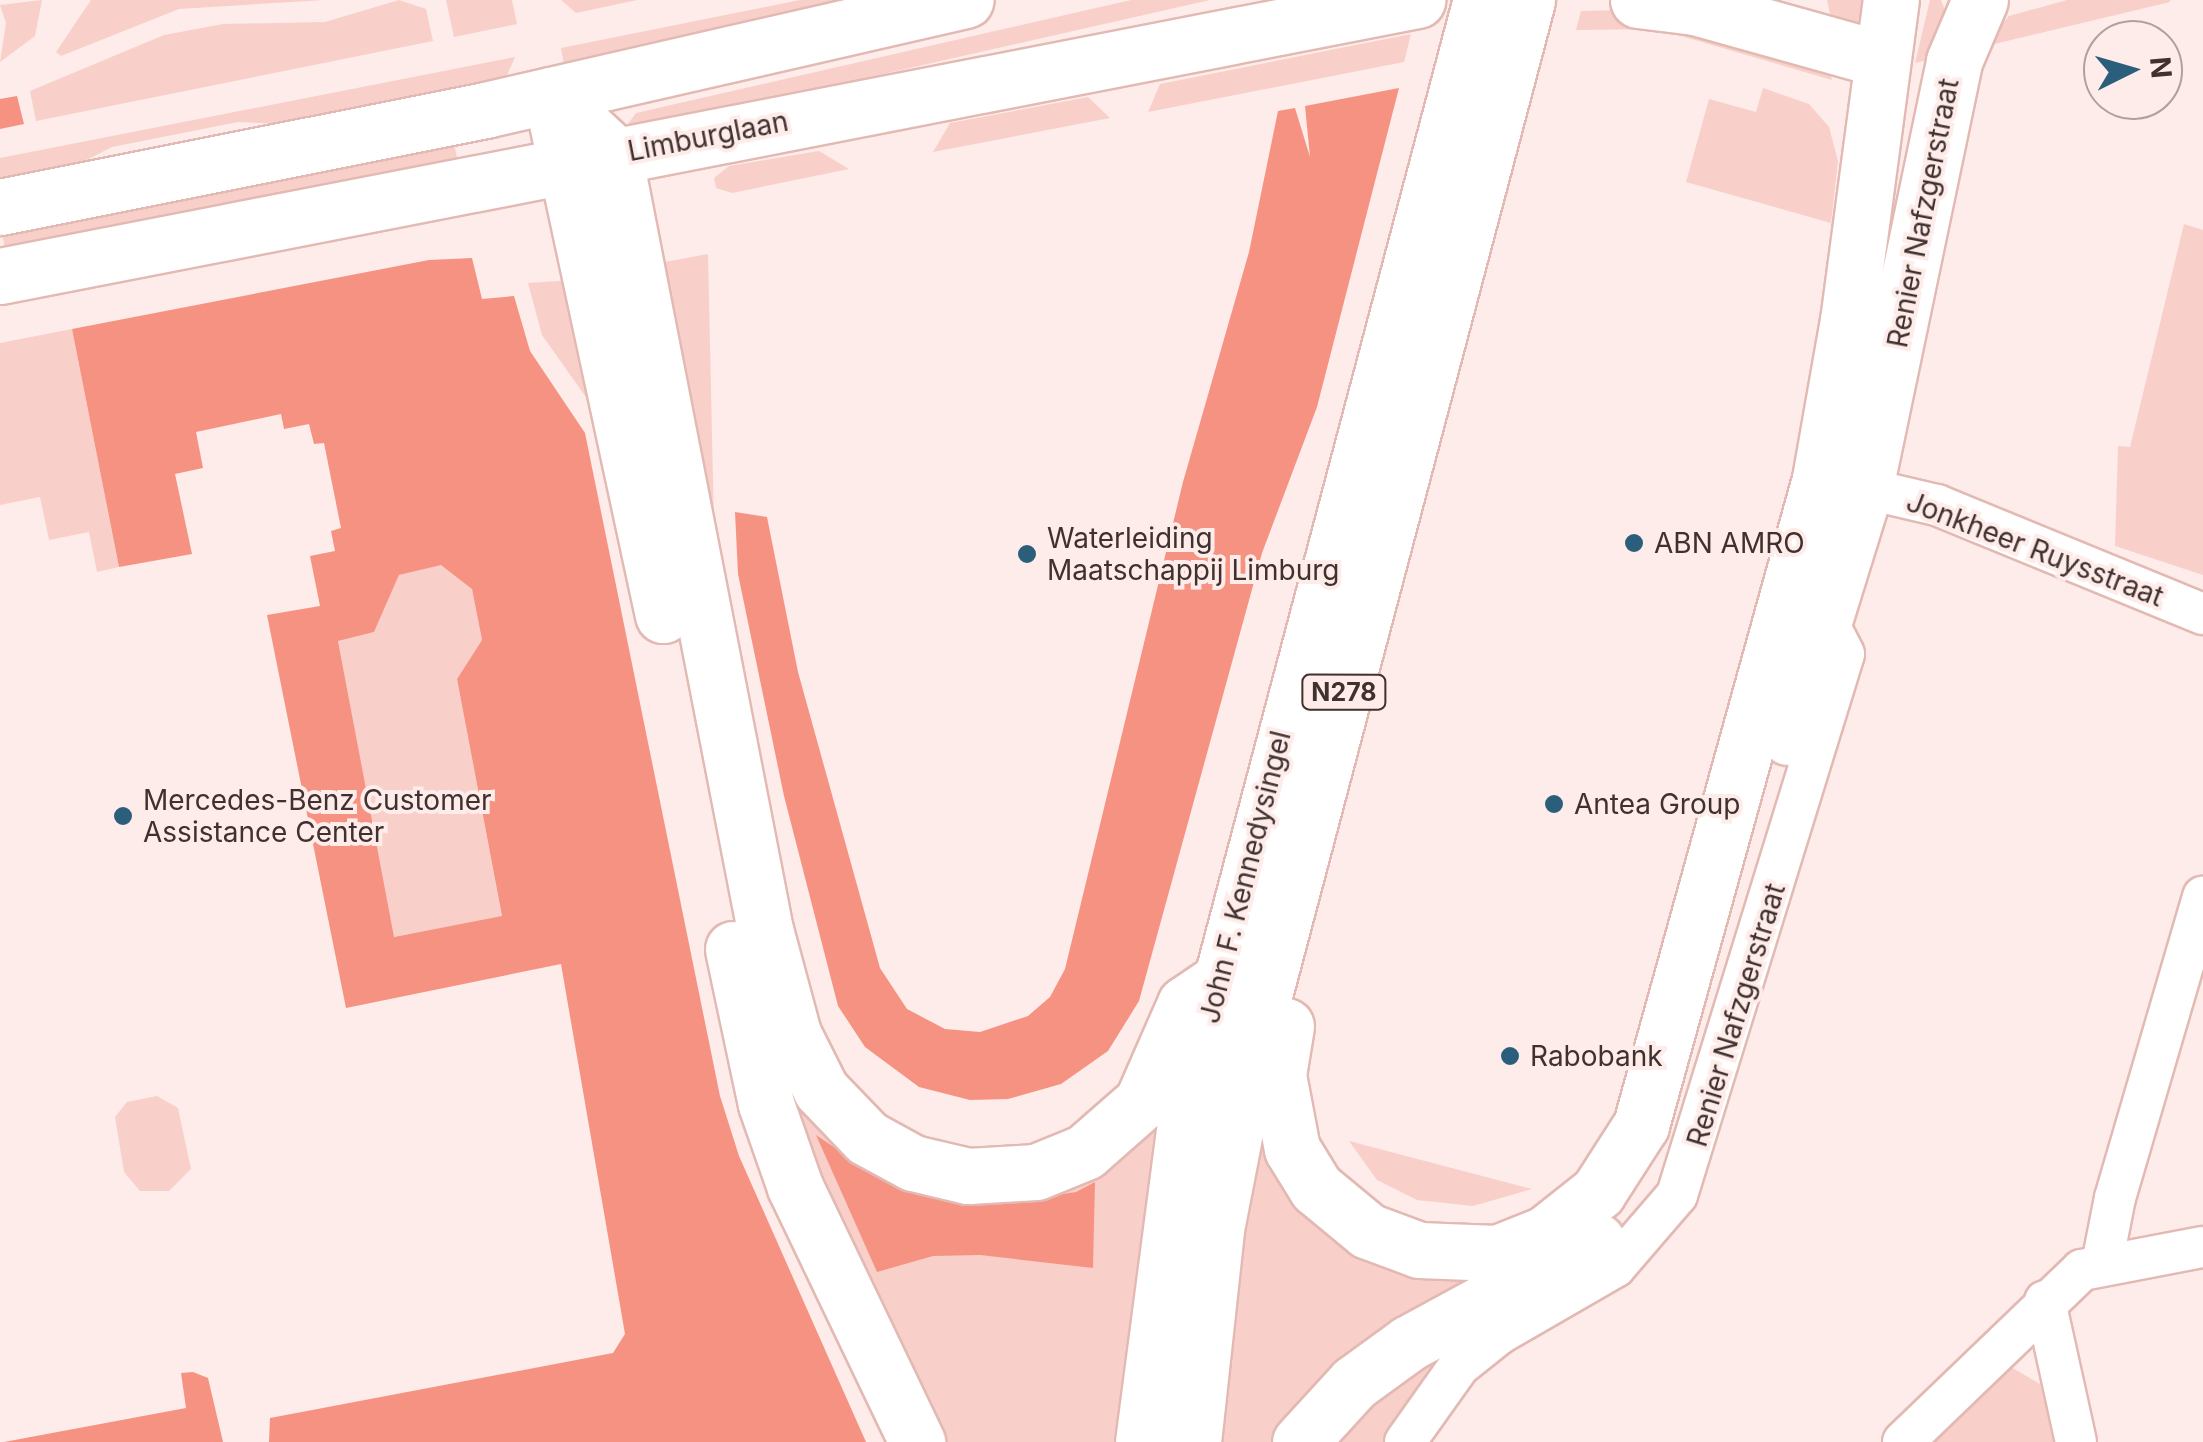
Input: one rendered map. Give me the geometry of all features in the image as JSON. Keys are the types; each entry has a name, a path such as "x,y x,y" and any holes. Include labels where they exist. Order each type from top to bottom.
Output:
{"main road":[{"path":"0,207 551,95 966,0"},
{"name":"Limburglaan","path":"0,276 1417,0"},
{"name":"N278","path":"1463,154 1481,0"},
{"name":"N278","path":"1463,154 1527,0"},
{"path":"1638,0 1695,6 1881,59"},
{"name":"Renier Nafzgerstraat","path":"1842,483 1848,321 1891,0"},
{"name":"Renier Nafzgerstraat","path":"1842,483 1954,61 1980,0"},
{"path":"551,95 590,159 765,930 793,1034 821,1090 868,1138 913,1162 968,1176 1036,1172 1085,1152 1142,1102 1185,1004 1216,983"},
{"name":"John F. Kennedysingel","path":"1193,1442 1227,1160 1463,154"},
{"name":"John F. Kennedysingel","path":"1143,1442 1168,1212 1216,983 1463,154"},
{"path":"590,159 766,1104 802,1204 917,1442"},
{"path":"1300,1442 1384,1360 1582,1253 1642,1192 1664,1146 1825,616 1842,483"},
{"path":"1271,965 1288,1010 1278,1075 1283,1123 1309,1178 1345,1214 1401,1245 1470,1255 1527,1242 1586,1204 1618,1168 1640,1124 1842,483"}],"street":[{"name":"Jonkheer Ruysstraat","path":"1842,483 1937,504 2203,614"},
{"name":"Renier Nafzgerstraat","path":"1405,1442 1440,1386 1499,1334 1594,1282 1632,1252 1688,1172 1844,654 1825,616"},
{"path":"2102,1264 2114,1198 2203,898"},
{"path":"1903,1442 2045,1301 2082,1270 2203,1247"},
{"path":"2045,1301 2076,1442"}],"shaded area":[{"path":"42,0 35,36 0,62 6,23 0,5"},
{"path":"91,0 324,0 179,9 61,56 56,52"},
{"path":"399,0 426,9 433,41 36,121 30,91 164,35 223,24 325,22"},
{"path":"446,0 512,0 517,24 454,37"},
{"path":"561,0 637,0 576,13"},
{"path":"800,0 896,0 565,71 561,48"},
{"path":"1131,0 1210,0 641,129 628,124 636,113"},
{"path":"1827,0 1872,0 1867,43 1834,34"},
{"path":"1930,0 1941,0 1946,13 1935,58 1915,63"},
{"path":"2067,0 2170,0 1982,47 2009,16"},
{"path":"1621,10 1825,50 1832,80 1657,29 1576,30 1581,11"},
{"path":"1411,34 1404,62 1148,112 1160,84"},
{"path":"515,57 505,80 313,125 238,122 112,147 49,179 0,188 0,158"},
{"path":"1399,88 1317,407 1262,553 1139,1001 1108,1051 1061,1084 1008,1099 970,1100 919,1087 865,1047 838,1006 784,796 738,574 735,512 767,517 798,672 880,968 907,1009 945,1029 980,1032 1028,1016 1050,997 1065,969 1183,482 1249,252 1278,111 1295,108 1310,157 1305,106"},
{"path":"1763,88 1809,104 1829,127 1838,161 1831,223 1686,182 1709,99 1756,112"},
{"path":"17,96 24,124 0,129 0,99"},
{"path":"1088,97 1110,118 933,152 950,123"},
{"path":"452,134 458,163 7,259 1,230"},
{"path":"819,151 849,169 732,193 716,188 714,178 729,166"},
{"path":"2184,224 2203,230 2203,575 2115,546 2118,446 2130,447"},
{"path":"708,254 715,570 706,572 701,448 665,262"},
{"path":"472,258 482,299 514,296 530,351 585,433 720,1096 739,1156 866,1442 269,1442 270,1418 613,1353 625,1334 561,964 346,1008 267,615 320,606 310,556 335,551 331,531 341,528 324,443 314,444 309,424 284,429 281,414 196,432 203,468 175,474 192,554 119,567 72,329 429,260","holes":["441,565 472,589 482,640 457,679 502,916 394,937 338,641 374,632 399,575"]},
{"path":"575,280 595,410 542,335 528,283"},
{"path":"72,329 119,567 97,572 89,532 49,540 40,497 0,505 0,343"},
{"path":"441,564 472,588 482,640 457,679 502,917 393,937 338,641 374,632 399,575"},
{"path":"787,1080 920,1182 1165,1108 1122,1442 938,1442 816,1185"},
{"path":"157,1096 178,1108 191,1169 169,1191 140,1191 124,1172 115,1117 127,1102"},
{"path":"1260,1111 1272,1147 1473,1273 1495,1324 1393,1442 1213,1442"},
{"path":"816,1135 859,1164 925,1192 1005,1203 1076,1192 1095,1182 1093,1268 980,1255 933,1256 877,1272"},
{"path":"1349,1141 1532,1189 1473,1206 1417,1200 1377,1180"},
{"path":"1999,1367 2011,1367 2040,1384 2057,1442 1917,1442"},
{"path":"193,1372 208,1378 223,1442 4,1442 186,1408 181,1373"}],"place":[{"name":"ABN AMRO","path":"1634,543"},
{"name":"Waterleiding Maatschappij Limburg","path":"1027,554"},
{"name":"Antea Group","path":"1554,804"},
{"name":"Mercedes-Benz Customer Assistance Center","path":"123,816"},
{"name":"Rabobank","path":"1510,1056"}]}
